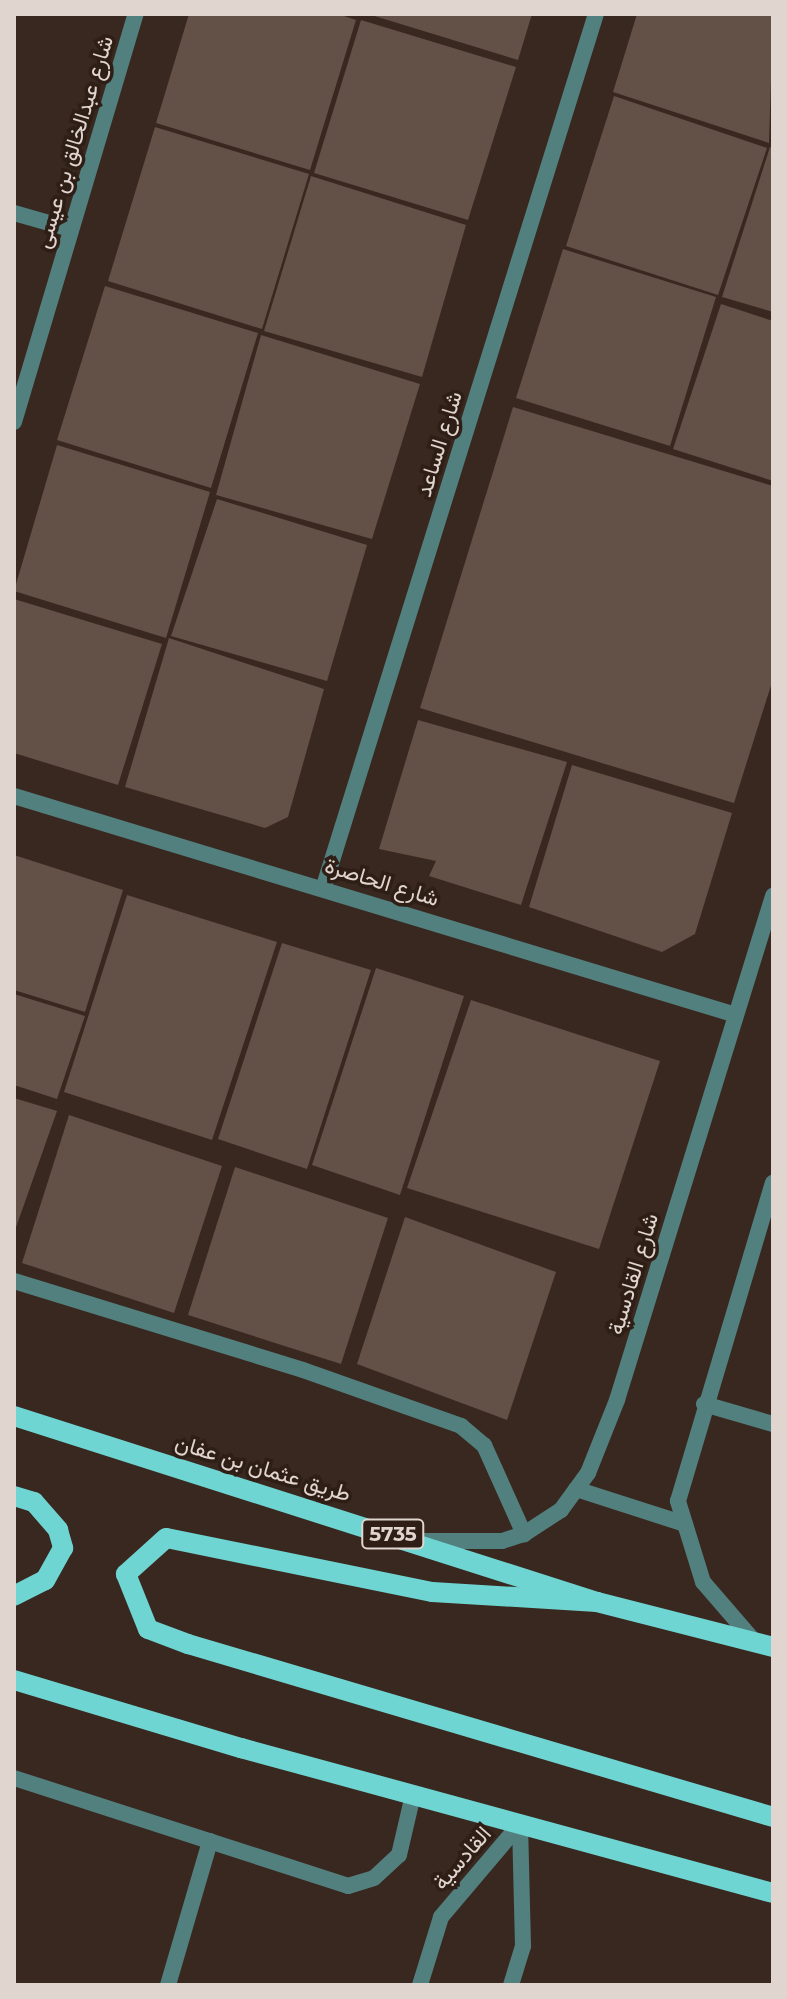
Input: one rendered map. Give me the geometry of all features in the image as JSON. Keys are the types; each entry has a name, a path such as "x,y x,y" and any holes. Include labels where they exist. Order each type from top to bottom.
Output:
{"main road":[{"name":"طريق عثمان بن عفان","path":"14,1416 416,1541 597,1602 763,1644"},
{"path":"14,1496 34,1502 58,1530 63,1548 45,1580 14,1596"},
{"path":"597,1602 432,1592 166,1538 126,1574 148,1629 188,1644 773,1817"},
{"path":"14,1680 413,1795 773,1893"}],"street":[{"name":"شارع عبدالخالق بن عيسى","path":"15,418 136,14"},
{"name":"شارع الساعد","path":"324,886 596,14"},
{"path":"14,213 70,229"},
{"name":"شارع الحاصرة","path":"14,796 324,886 736,1015"},
{"name":"شارع القادسية","path":"416,1541 502,1541 524,1534 561,1510 588,1473 617,1400 773,896"},
{"path":"763,1644 703,1582 678,1501 704,1404 768,1213 773,1183"},
{"path":"14,1281 303,1370 461,1426 484,1445 524,1534"},
{"path":"704,1404 773,1424"},
{"path":"576,1489 685,1524"},
{"path":"14,1778 348,1886 374,1878 399,1855 413,1795"},
{"name":"القادسية","path":"420,1985 441,1917 520,1824"},
{"name":"القادسية","path":"511,1985 523,1946 520,1824"},
{"path":"168,1985 210,1841"}],"building":[{"path":"189,14 338,14 356,20 310,170 156,123"},
{"path":"368,14 532,14 518,60"},
{"path":"637,14 773,14 769,143 613,92"},
{"path":"361,20 516,67 468,220 314,173"},
{"path":"614,96 767,148 718,295 566,246"},
{"path":"155,127 309,174 262,329 108,281"},
{"path":"770,147 773,148 773,312 722,297"},
{"path":"311,176 466,225 422,377 264,331"},
{"path":"563,249 716,297 670,446 516,398"},
{"path":"105,286 258,333 211,488 57,440"},
{"path":"721,304 773,321 773,481 673,449"},
{"path":"261,335 420,384 372,539 216,495"},
{"path":"513,407 773,486 773,679 734,803 420,708"},
{"path":"57,445 210,492 166,638 14,591"},
{"path":"217,499 367,545 327,681 171,636"},
{"path":"14,599 162,644 118,785 14,753"},
{"path":"169,638 324,689 288,817 265,828 125,787"},
{"path":"418,720 567,762 521,905 429,876 436,861 379,849"},
{"path":"572,765 732,813 695,934 662,952 529,907"},
{"path":"14,855 123,890 85,1012 14,990"},
{"path":"127,895 277,942 212,1140 64,1092"},
{"path":"282,943 371,970 307,1169 218,1139"},
{"path":"376,968 464,996 400,1195 312,1165"},
{"path":"14,994 85,1016 57,1099 14,1085"},
{"path":"471,1000 660,1061 599,1249 407,1188"},
{"path":"14,1098 57,1111 14,1233"},
{"path":"69,1115 222,1166 174,1313 22,1263"},
{"path":"235,1167 388,1218 341,1364 188,1315"},
{"path":"405,1217 556,1272 507,1420 357,1364"}]}
